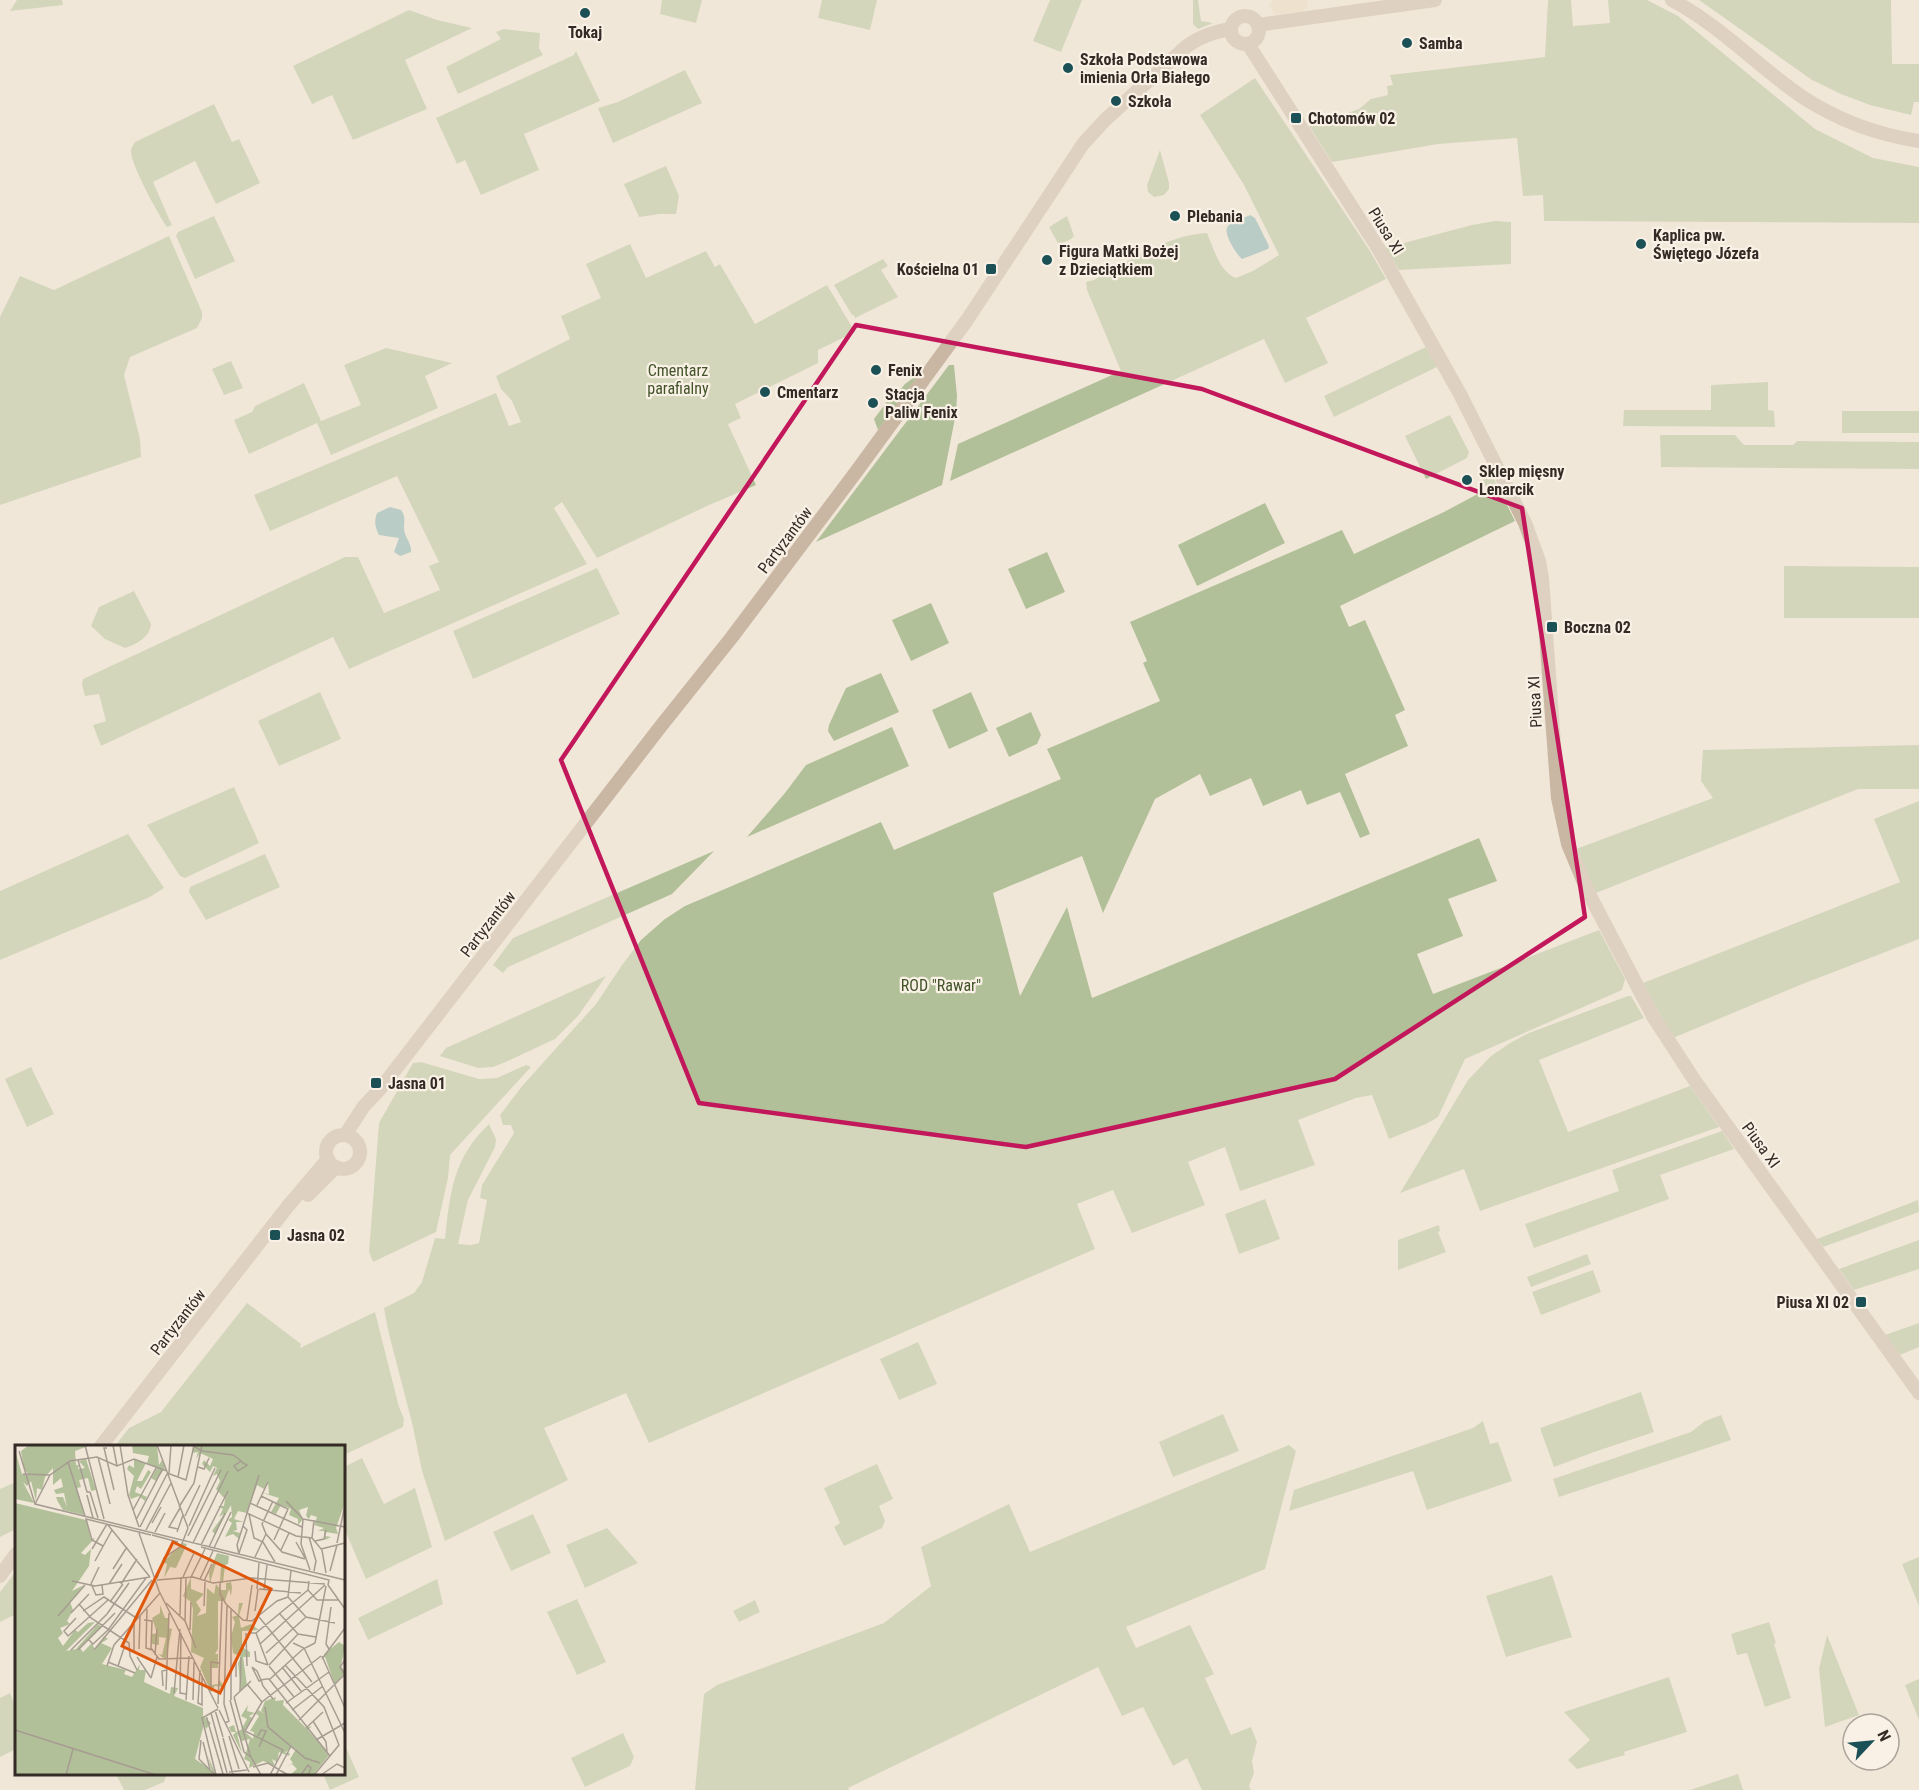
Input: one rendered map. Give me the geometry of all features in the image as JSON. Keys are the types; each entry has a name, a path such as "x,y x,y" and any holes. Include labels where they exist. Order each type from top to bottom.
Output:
{"street":[{"path":"1258,25 1435,0"},
{"path":"1672,0 1707,21 1804,98 1844,119 1888,134 1919,141"},
{"path":"1244,16 1254,19 1258,25 1257,38 1248,44 1237,41 1232,35 1234,20 1244,16"},
{"name":"Partyzantów","path":"350,1137 377,1101 378,1093 661,726 732,638 856,472 968,320 1083,144 1105,120 1187,46 1200,37 1231,29"},
{"name":"Piusa XI","path":"1248,44 1372,237 1484,441 1533,542 1539,561 1544,599 1558,798 1572,858 1588,892 1661,1032 1919,1393"},
{"path":"335,1137 350,1137 359,1148 356,1162 345,1168 332,1163 326,1153 328,1143 335,1137"},
{"name":"Partyzantów","path":"102,1445 280,1218 294,1210 332,1163"},
{"path":"0,1575 15,1555"}],"highlighted area":[{"path":"856,325 1202,389 1522,508 1585,917 1335,1079 1026,1147 699,1103 561,760"}],"green space":[{"path":"17,0 62,0 63,5 10,11"},
{"path":"662,0 702,0 696,23 660,14"},
{"path":"822,0 877,0 870,30 818,18"},
{"path":"1050,0 1082,0 1061,52 1033,41"},
{"path":"1193,0 1198,0 1201,21 1213,23 1198,29 1193,24"},
{"path":"1548,0 1571,0 1573,26 1610,23 1608,0 1647,0 1678,16 1815,129 1873,158 1919,167 1919,223 1544,221 1543,195 1523,196 1517,138 1438,144 1332,162 1309,126 1359,109 1371,99 1388,95 1387,86 1393,85 1390,75 1545,57"},
{"path":"1699,0 1891,0 1892,64 1919,64 1919,102 1914,102 1911,115 1870,105 1841,94 1812,80"},
{"path":"409,10 437,20 472,28 405,60 427,109 353,140 332,95 312,104 293,66"},
{"path":"504,29 540,33 539,48 543,55 458,94 446,67 501,39 496,32"},
{"path":"576,51 600,101 524,134 539,170 481,195 465,160 457,164 436,118 574,55"},
{"path":"685,70 702,103 613,143 598,108 618,102"},
{"path":"1255,78 1370,251 1386,279 1306,318 1328,363 1285,383 1264,339 950,481 958,444 1121,371 1087,290 1086,282 1094,280 1134,257 1178,238 1207,233 1221,265 1236,278 1253,271 1279,255 1244,185 1200,115"},
{"path":"214,104 232,142 239,139 260,183 216,204 195,161 153,182 172,225 167,227 140,177 132,157 132,148 135,142"},
{"path":"1160,150 1169,189 1164,195 1154,197 1148,192 1147,185"},
{"path":"666,166 679,196 676,214 639,217 624,184"},
{"path":"214,216 235,261 195,279 176,236 178,232"},
{"path":"1067,216 1074,236 1059,245 1049,227"},
{"path":"1495,221 1511,222 1511,264 1399,270 1385,248 1472,225"},
{"path":"169,236 202,312 202,318 197,328 130,357 124,375 140,439 141,457 0,505 0,317 20,276 54,290"},
{"name":"Cmentarz parafialny","path":"630,244 646,278 706,251 715,267 720,264 755,324 827,285 855,332 818,350 818,363 735,404 741,418 728,424 756,485 597,558 562,502 554,508 587,564 349,669 333,637 101,746 93,725 106,721 99,694 85,696 83,679 345,557 358,557 384,613 440,590 429,566 439,562 397,476 270,531 254,495 496,393 509,426 521,422 512,401 501,389 496,376 570,339 561,316 601,298 586,264"},
{"path":"883,259 888,266 881,270 898,297 855,318 834,285"},
{"path":"1426,347 1437,367 1334,417 1324,396"},
{"path":"386,348 452,363 425,376 438,408 331,455 317,423 249,454 234,420 252,412 255,406 304,383 321,421 361,405 344,365"},
{"path":"231,361 243,388 224,395 212,369"},
{"path":"949,365 954,365 957,396 956,413 942,485 816,542"},
{"path":"916,376 918,377 878,430 874,419 889,399"},
{"path":"1768,382 1768,410 1774,411 1775,427 1623,426 1624,410 1711,410 1711,385"},
{"path":"1842,411 1919,411 1919,433 1842,433"},
{"path":"1450,415 1469,452 1467,458 1426,479 1405,436"},
{"path":"1660,435 1735,435 1744,445 1793,445 1797,441 1919,442 1919,469 1661,467"},
{"name":"ROD \"Rawar\"","path":"1488,467 1515,521 1340,606 1349,627 1365,620 1405,710 1395,715 1408,746 1345,774 1370,834 1360,838 1340,792 1307,805 1301,790 1263,806 1251,778 1210,796 1200,774 1155,799 1103,913 1082,856 993,893 1020,996 1067,907 1092,998 1479,838 1497,881 1448,899 1463,936 1417,954 1433,994 1599,930 1625,979 1622,990 1465,1059 1438,1117 1426,1124 1389,1139 1372,1095 1356,1098 1298,1120 1315,1165 1240,1191 1225,1147 1188,1162 1205,1205 1132,1233 1113,1190 1077,1204 1095,1249 649,1443 626,1393 544,1428 568,1480 445,1541 422,1471 384,1308 414,1293 422,1282 435,1238 445,1239 455,1177 468,1150 489,1124 496,1139 495,1147 468,1200 458,1244 479,1243 487,1200 480,1198 482,1185 514,1133 511,1125 503,1125 500,1115 523,1085 596,1004 641,940 665,919 685,906 881,822 894,850 1061,779 1047,749 1160,701 1143,663 1147,661 1130,622 1342,530 1354,554 1487,489 1479,471"},
{"path":"1265,503 1285,543 1197,586 1178,545"},
{"path":"1047,552 1065,592 1026,609 1008,569"},
{"path":"1784,566 1919,567 1919,618 1784,618"},
{"path":"597,568 620,614 473,679 453,631"},
{"path":"134,591 151,624 148,633 142,639 125,648 105,639 91,626 99,607"},
{"path":"931,603 949,643 911,661 892,620"},
{"path":"881,673 899,712 834,741 828,731 829,725 846,688"},
{"path":"320,692 341,739 279,766 258,721"},
{"path":"971,692 988,731 949,749 932,710"},
{"path":"1031,712 1041,735 1037,744 1009,757 996,728"},
{"path":"892,727 909,766 747,837 806,765"},
{"path":"1919,745 1919,789 1858,789 1596,893 1576,849 1713,798 1701,781 1703,750"},
{"path":"234,787 259,843 185,878 180,876 147,825"},
{"path":"1919,801 1919,939 1673,1038 1643,983 1900,882 1874,819"},
{"path":"128,834 164,888 150,897 0,960 0,891"},
{"path":"714,851 672,894 508,967 503,973 493,965 513,938"},
{"path":"265,854 280,887 206,920 189,892 190,887"},
{"path":"606,976 578,1016 555,1039 493,1067 478,1068 440,1056 446,1048"},
{"path":"1631,996 1644,1018 1539,1060 1568,1132 1690,1086 1719,1127 1480,1211 1464,1169 1400,1193 1468,1080 1491,1056 1529,1033"},
{"path":"421,1062 479,1079 497,1078 526,1065 531,1067 450,1155 448,1178 436,1232 373,1262 369,1252 379,1123 413,1063"},
{"path":"31,1067 54,1114 27,1127 5,1079"},
{"path":"1722,1131 1734,1149 1660,1175 1669,1199 1534,1248 1525,1224 1619,1191 1612,1170"},
{"path":"1265,1199 1280,1239 1239,1254 1225,1214"},
{"path":"1918,1200 1919,1212 1823,1247 1817,1239"},
{"path":"1439,1225 1440,1231 1438,1232 1446,1252 1398,1270 1398,1240"},
{"path":"1919,1240 1919,1269 1854,1290 1839,1269"},
{"path":"1587,1254 1591,1264 1531,1287 1527,1277"},
{"path":"1593,1270 1601,1292 1541,1315 1532,1292"},
{"path":"247,1303 301,1344 300,1348 375,1312 404,1419 403,1427 345,1455 345,1445 116,1445 129,1428 161,1412"},
{"path":"1919,1323 1919,1347 1900,1355 1885,1335"},
{"path":"918,1342 937,1384 899,1400 880,1359"},
{"path":"1641,1392 1654,1432 1554,1467 1540,1428"},
{"path":"1223,1414 1239,1451 1173,1477 1159,1442"},
{"path":"1721,1415 1731,1440 1559,1497 1553,1479 1691,1432 1705,1421"},
{"path":"1483,1421 1490,1444 1498,1442 1512,1481 1427,1510 1413,1471 1289,1511 1294,1490 1473,1428"},
{"path":"1289,1445 1296,1451 1265,1569 1126,1627 1136,1648 1190,1625 1214,1674 1205,1678 1231,1735 1251,1727 1257,1742 1252,1761 1254,1773 1249,1786 1251,1790 1202,1790 1187,1758 1173,1766 1143,1707 1122,1716 1098,1667 848,1788 849,1790 695,1790 704,1694 717,1685 884,1623 931,1586 921,1547 1009,1504 1030,1552"},
{"path":"362,1458 384,1504 415,1488 432,1547 366,1579 345,1530 345,1466"},
{"path":"877,1464 893,1499 879,1506 885,1521 882,1528 844,1546 834,1527 840,1523 824,1488"},
{"path":"15,1482 15,1530 0,1537 0,1489"},
{"path":"533,1514 551,1553 511,1571 493,1532"},
{"path":"607,1528 638,1563 585,1588 566,1545"},
{"path":"1919,1557 1919,1606 1902,1564"},
{"path":"15,1572 15,1614 0,1622 0,1592"},
{"path":"1552,1575 1572,1637 1506,1657 1486,1596"},
{"path":"437,1579 443,1604 368,1640 358,1618"},
{"path":"577,1599 606,1662 577,1675 547,1612"},
{"path":"755,1600 760,1612 739,1622 733,1611"},
{"path":"1769,1622 1791,1698 1765,1707 1747,1653 1737,1655 1731,1634"},
{"path":"1827,1635 1858,1712 1841,1712 1841,1721 1825,1727 1819,1669"},
{"path":"1669,1677 1687,1732 1624,1752 1625,1755 1577,1769 1568,1760 1590,1740 1564,1712"},
{"path":"1919,1679 1919,1720 1905,1685"},
{"path":"10,1693 15,1706 15,1750 0,1757 0,1698"},
{"path":"623,1733 634,1757 630,1766 585,1787 571,1758"},
{"path":"345,1745 359,1777 330,1790 323,1775 345,1775"},
{"path":"1738,1774 1743,1790 1690,1790"},
{"path":"116,1775 167,1775 164,1782 145,1790 124,1790"}],"shaded area":[{"path":"1273,0 1308,0 1307,7 1302,12 1275,15 1269,5"}],"water":[{"path":"1250,215 1255,218 1269,246 1268,249 1242,259 1231,244 1227,229 1232,223"},
{"path":"390,507 403,512 404,531 411,549 411,552 400,556 394,552 399,538 379,535 376,527 377,513"}],"place":[{"name":"Tokaj","path":"585,13"},
{"name":"Samba","path":"1407,43"},
{"name":"Szkoła Podstawowa imienia Orła Białego","path":"1068,68"},
{"name":"Szkoła","path":"1116,101"},
{"name":"Chotomów 02","path":"1296,118"},
{"name":"Plebania","path":"1175,216"},
{"name":"Kaplica pw. Świętego Józefa","path":"1641,244"},
{"name":"Figura Matki Bożej z Dzieciątkiem","path":"1047,260"},
{"name":"Kościelna 01","path":"991,269"},
{"name":"Fenix","path":"876,370"},
{"name":"Cmentarz","path":"765,392"},
{"name":"Stacja Paliw Fenix","path":"873,403"},
{"name":"Sklep mięsny Lenarcik","path":"1467,480"},
{"name":"Boczna 02","path":"1552,627"},
{"name":"Jasna 01","path":"376,1083"},
{"name":"Jasna 02","path":"275,1235"},
{"name":"Piusa XI 02","path":"1861,1302"}]}
